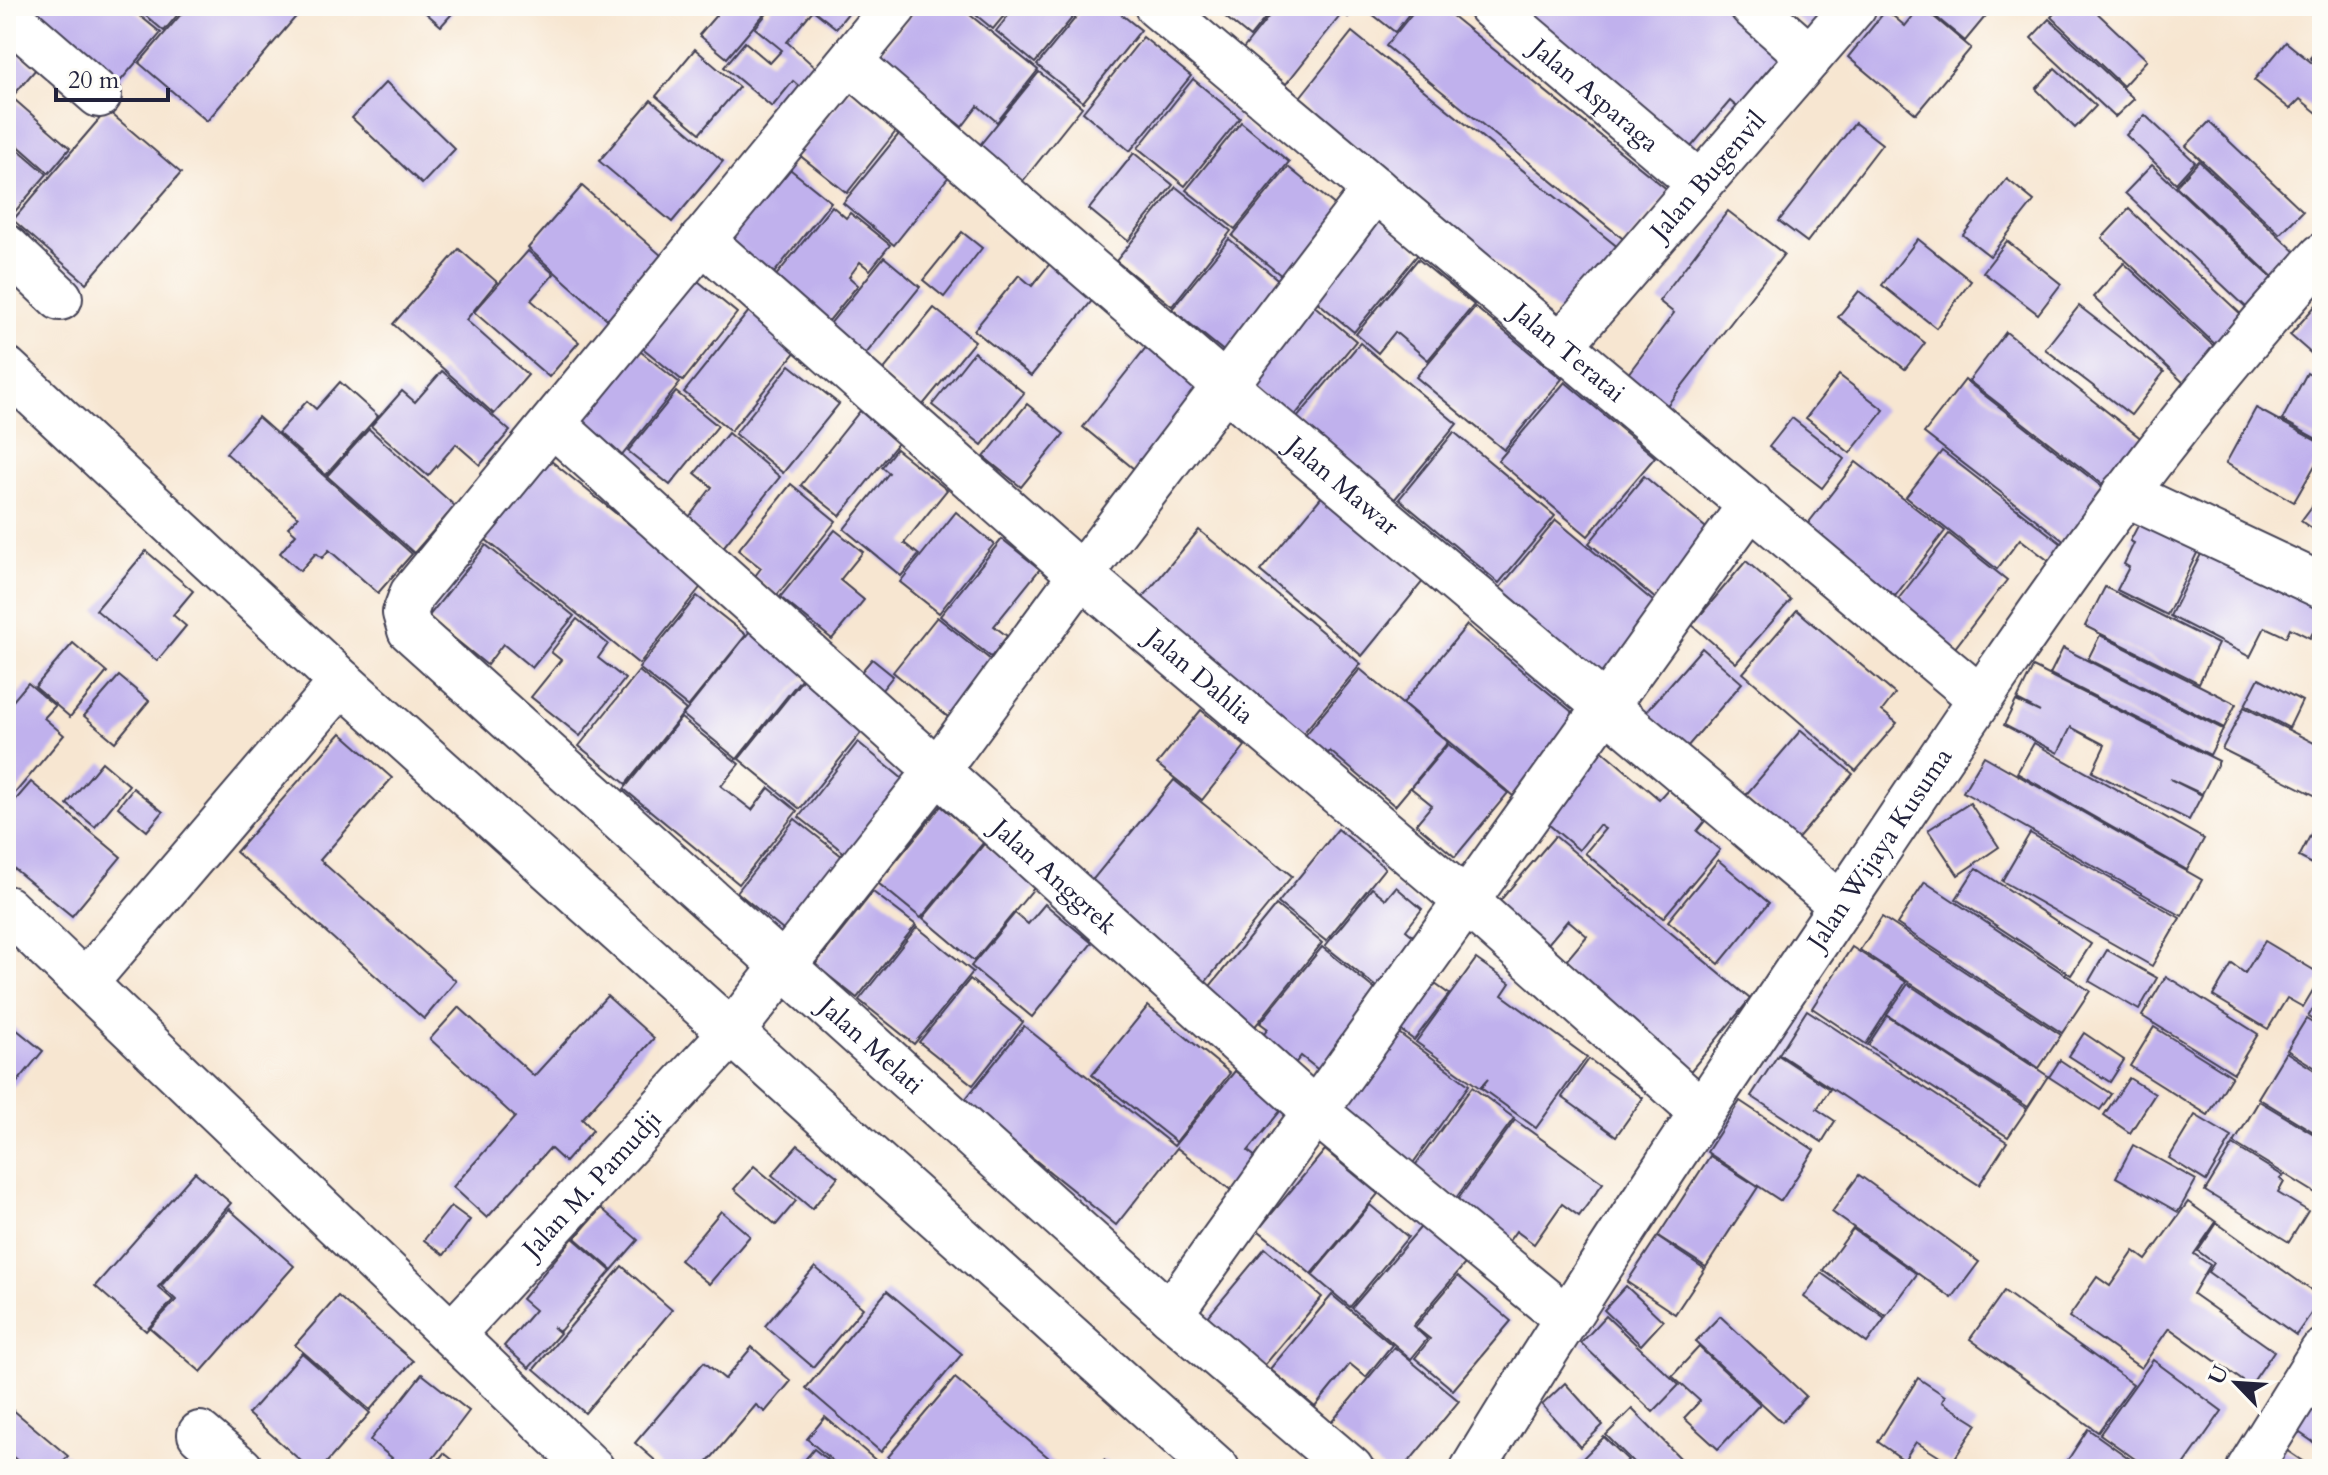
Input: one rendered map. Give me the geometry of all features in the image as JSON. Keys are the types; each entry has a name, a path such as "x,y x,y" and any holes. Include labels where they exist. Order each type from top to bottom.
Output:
{"street":[{"path":"554,425 895,6"},
{"name":"Jalan Teratai","path":"1157,6 1980,698"},
{"name":"Jalan Asparaga","path":"1490,6 1700,184"},
{"path":"1752,6 1810,57"},
{"name":"Jalan Bugenvil","path":"1560,346 1854,6"},
{"path":"6,14 99,95"},
{"name":"Jalan Mawar","path":"850,62 1225,386 1841,905"},
{"name":"Jalan M. Pamudji","path":"453,1333 737,1026 936,772 1081,575 1375,189"},
{"name":"Jalan Dahlia","path":"702,240 1081,575 1466,901 1701,1111"},
{"path":"6,247 60,298"},
{"name":"Jalan Wijaya Kusuma","path":"1473,1469 1565,1317 1980,698 2124,493 2272,310 2322,256"},
{"path":"6,369 342,682 737,1026 1217,1469"},
{"name":"Jalan Melati","path":"554,425 412,594 405,613 410,630 780,971 1351,1469"},
{"name":"Jalan Anggrek","path":"554,425 1315,1111 1565,1317"},
{"path":"2124,493 2322,586"},
{"path":"1170,1314 1751,504"},
{"path":"85,983 342,682"},
{"path":"6,908 592,1469"},
{"path":"2249,1469 2322,1352"},
{"path":"200,1434 241,1469"}],"building":[{"path":"24,6 128,6 161,33 117,85"},
{"path":"134,6 185,6 164,31"},
{"path":"188,6 305,6 207,121 139,63"},
{"path":"418,6 459,6 441,26"},
{"path":"724,6 757,6 765,13 727,58 699,35"},
{"path":"773,6 854,6 836,28 813,10 787,42 817,69 801,88 793,81 772,107 724,67 745,42 770,63 782,50 755,28"},
{"path":"919,6 959,6 1038,70 997,122 978,106 962,127 877,58"},
{"path":"965,6 1012,6 993,29"},
{"path":"1016,6 1082,6 1035,63 996,31"},
{"path":"1085,6 1111,6 1141,30 1083,102 1037,65"},
{"path":"1212,6 1275,6 1250,37"},
{"path":"1277,6 1327,6 1340,16 1286,84 1243,49"},
{"path":"1335,6 1357,6 1348,17"},
{"path":"1362,6 1415,6 1395,32"},
{"path":"1418,6 1440,6 1669,191 1627,242 1386,46"},
{"path":"1511,6 1735,6 1786,49 1737,107 1730,101 1685,154"},
{"path":"1783,6 1835,6 1813,32"},
{"path":"1921,6 1971,48 1916,114 1848,57 1886,10 1905,26"},
{"path":"1923,6 1994,6 1965,41"},
{"path":"2061,6 2090,6 2147,60 2123,86 2051,17"},
{"path":"2307,6 2322,6 2322,18"},
{"path":"2049,19 2134,99 2115,117 2031,38"},
{"path":"1352,32 1625,253 1570,322 1297,101"},
{"path":"1143,37 1191,76 1130,151 1083,112"},
{"path":"2286,42 2322,71 2322,117 2300,99 2290,109 2254,80"},
{"path":"6,43 36,69 6,104"},
{"path":"2322,44 2322,68 2310,58"},
{"path":"695,49 739,87 700,133 656,96"},
{"path":"2055,68 2096,106 2075,128 2036,89"},
{"path":"1039,72 1082,107 1022,182 979,146"},
{"path":"1193,79 1240,118 1185,186 1138,148"},
{"path":"386,82 455,149 422,184 352,118"},
{"path":"849,91 897,130 847,193 798,154"},
{"path":"15,100 70,148 49,173 6,135 6,111"},
{"path":"651,100 723,161 672,222 599,161"},
{"path":"107,110 181,173 86,283 13,220"},
{"path":"2145,115 2195,162 2176,183 2126,135"},
{"path":"1241,122 1289,162 1235,229 1186,190"},
{"path":"2209,122 2303,211 2280,234 2186,146"},
{"path":"1855,123 1882,144 1807,242 1779,221"},
{"path":"903,129 954,170 894,245 843,203"},
{"path":"6,139 47,174 6,222"},
{"path":"1134,153 1173,185 1128,241 1089,209"},
{"path":"2199,161 2298,254 2275,279 2176,186"},
{"path":"781,162 831,202 770,278 720,237"},
{"path":"2152,165 2274,280 2247,308 2125,193"},
{"path":"1288,167 1342,211 1287,280 1232,236"},
{"path":"2007,179 2034,201 1990,256 1963,235"},
{"path":"582,186 670,263 615,326 528,248"},
{"path":"1176,187 1231,231 1172,306 1116,261"},
{"path":"832,206 846,218 850,213 890,245 870,270 860,262 849,277 858,285 824,327 770,283"},
{"path":"2129,209 2246,319 2219,348 2102,238"},
{"path":"1370,210 1420,252 1354,332 1303,290"},
{"path":"1728,211 1784,254 1665,408 1625,378 1674,313 1659,301"},
{"path":"962,232 982,248 944,297 923,280"},
{"path":"1229,239 1282,283 1226,353 1172,309"},
{"path":"1918,239 1971,281 1936,328 1882,285"},
{"path":"2007,241 2061,284 2038,314 1983,272"},
{"path":"459,249 497,282 466,320 528,375 494,414 393,324"},
{"path":"528,251 554,274 531,300 579,342 549,377 474,312"},
{"path":"884,257 920,287 861,360 825,330"},
{"path":"1418,259 1474,305 1428,360 1395,332 1378,353 1356,334"},
{"path":"1052,261 1095,297 1031,376 974,330 1019,275 1032,286"},
{"path":"2124,263 2219,351 2187,386 2093,297"},
{"path":"693,277 737,313 683,381 639,345"},
{"path":"1859,291 1925,343 1905,369 1838,317"},
{"path":"2322,298 2322,363 2290,335"},
{"path":"1311,303 1356,341 1292,419 1246,381"},
{"path":"2079,306 2164,372 2131,415 2045,349"},
{"path":"1475,307 1562,379 1504,450 1416,377"},
{"path":"934,308 975,341 922,406 881,373"},
{"path":"749,311 797,350 731,431 684,392"},
{"path":"2006,332 2143,440 2106,487 1969,381"},
{"path":"1360,343 1457,424 1394,500 1296,419"},
{"path":"1148,345 1205,391 1139,473 1083,427"},
{"path":"636,348 680,383 620,458 576,422"},
{"path":"974,352 1024,393 982,445 932,405"},
{"path":"790,365 839,404 783,473 735,434"},
{"path":"442,371 510,431 480,465 456,444 428,476 371,426 402,391 415,402"},
{"path":"2307,373 2322,382 2322,442 2282,420"},
{"path":"1839,375 1884,410 1850,453 1806,418"},
{"path":"1965,380 2106,490 2065,542 1924,433"},
{"path":"340,382 378,416 326,475 278,433 307,401 316,409"},
{"path":"1565,382 1655,457 1588,536 1498,461"},
{"path":"676,392 718,426 670,485 628,451"},
{"path":"1027,404 1064,434 1021,487 984,457"},
{"path":"2256,408 2322,444 2322,453 2294,502 2226,463"},
{"path":"860,411 898,443 840,516 801,485"},
{"path":"258,417 412,554 378,593 329,550 322,558 316,553 300,571 280,553 296,534 288,527 298,517 226,453"},
{"path":"1792,418 1844,459 1822,488 1769,447"},
{"path":"369,429 455,506 414,553 327,476"},
{"path":"1454,432 1555,516 1499,583 1399,499"},
{"path":"728,433 780,477 721,550 686,521 712,487 695,473"},
{"path":"896,449 947,490 904,543 919,555 901,576 844,529 889,473 882,467"},
{"path":"1942,451 2062,544 2049,561 2020,539 1997,569 1906,497"},
{"path":"545,456 703,584 639,664 480,535"},
{"path":"1856,462 1945,531 1895,596 1806,526"},
{"path":"1644,476 1718,538 1663,605 1589,543"},
{"path":"791,484 836,521 777,595 755,576 761,568 738,550"},
{"path":"2322,493 2322,536 2301,521"},
{"path":"1323,495 1424,580 1362,656 1260,571"},
{"path":"956,512 994,544 939,613 900,582"},
{"path":"2142,518 2200,547 2167,615 2117,590 2129,567 2124,564 2134,543 2130,541"},
{"path":"1556,520 1660,607 1598,683 1493,596"},
{"path":"835,530 863,552 840,580 864,600 832,639 780,597"},
{"path":"1199,530 1361,664 1296,742 1135,607"},
{"path":"1949,534 2007,580 1951,653 1892,607"},
{"path":"1002,539 1040,569 994,626 1007,636 991,657 940,616"},
{"path":"486,545 574,616 532,668 503,644 487,665 428,617"},
{"path":"2205,546 2322,605 2322,615 2310,638 2290,628 2286,637 2265,627 2250,657 2170,616"},
{"path":"146,551 193,591 173,615 186,626 157,661 96,610"},
{"path":"1746,561 1791,600 1736,663 1692,625"},
{"path":"2105,587 2218,644 2199,683 2085,626"},
{"path":"697,596 746,635 688,707 639,668"},
{"path":"1797,610 1895,694 1882,711 1897,723 1856,771 1743,673"},
{"path":"937,617 997,665 953,721 893,672"},
{"path":"577,619 608,644 598,658 625,679 580,736 531,697 561,660 551,652"},
{"path":"1467,625 1578,717 1513,796 1403,703"},
{"path":"754,626 808,670 737,759 683,715"},
{"path":"2100,635 2236,704 2224,728 2088,659"},
{"path":"73,643 107,672 70,717 35,687"},
{"path":"1702,648 1742,683 1687,747 1646,712"},
{"path":"2063,648 2223,729 2210,755 2050,674"},
{"path":"872,659 893,676 877,696 855,679"},
{"path":"2033,667 2219,761 2202,794 2170,779 2202,795 2189,820 2092,772 2105,745 2071,727 2058,753 2004,725 2016,701 2040,712 2017,700"},
{"path":"1360,669 1448,742 1395,806 1330,751 1321,763 1298,744"},
{"path":"639,671 686,710 626,784 579,746"},
{"path":"119,676 149,701 115,742 84,716"},
{"path":"2259,678 2302,701 2289,728 2245,705"},
{"path":"803,679 865,728 800,809 739,759"},
{"path":"28,683 55,706 44,718 64,735 6,804 6,709"},
{"path":"2244,707 2322,747 2322,799 2222,749"},
{"path":"1201,710 1245,746 1202,800 1157,764"},
{"path":"681,718 739,764 721,786 752,810 769,788 797,811 739,884 624,789"},
{"path":"1801,730 1853,774 1796,841 1744,797"},
{"path":"341,733 392,778 320,860 456,981 424,1019 236,852"},
{"path":"858,742 910,785 851,858 799,817"},
{"path":"2034,743 2204,839 2187,870 2017,773"},
{"path":"1448,744 1508,793 1455,857 1416,824 1432,805 1411,788"},
{"path":"1599,748 1659,799 1668,789 1705,821 1697,831 1720,850 1663,918 1585,853 1605,829 1599,825 1579,850 1541,818"},
{"path":"1984,756 2202,880 2182,916 1963,792"},
{"path":"102,762 129,785 95,827 67,804"},
{"path":"1174,780 1292,876 1203,985 1085,889"},
{"path":"31,782 121,857 72,916 6,862 6,811"},
{"path":"133,788 163,812 147,831 118,807"},
{"path":"1970,803 1999,847 1958,875 1928,830"},
{"path":"941,806 984,842 921,918 878,883"},
{"path":"2322,813 2322,869 2299,857"},
{"path":"795,819 848,861 789,935 737,892"},
{"path":"1338,829 1385,868 1326,941 1278,903"},
{"path":"2030,833 2180,918 2152,966 2002,881"},
{"path":"1555,836 1750,999 1688,1074 1560,968 1587,936 1568,920 1542,951 1493,909"},
{"path":"984,844 1035,887 974,961 923,918"},
{"path":"1718,860 1769,903 1719,964 1668,921"},
{"path":"1976,868 2091,944 2071,975 1956,899"},
{"path":"1925,882 2090,991 2062,1033 1897,924"},
{"path":"1396,887 1422,909 1406,930 1424,945 1385,994 1325,946 1372,888 1386,899"},
{"path":"873,892 916,925 857,998 815,965"},
{"path":"1045,904 1092,943 1032,1017 971,966 1015,913 1028,924"},
{"path":"1276,905 1322,943 1253,1029 1206,991"},
{"path":"1882,917 2061,1035 2039,1068 1860,950"},
{"path":"917,927 973,972 914,1044 859,1000"},
{"path":"2265,941 2322,975 2303,1007 2287,998 2268,1029 2213,996 2232,964 2245,973"},
{"path":"1322,947 1383,996 1321,1072 1301,1056 1293,1066 1260,1039 1268,1029 1260,1023"},
{"path":"1852,947 1906,982 1866,1044 1812,1008"},
{"path":"2107,950 2157,978 2139,1010 2089,981"},
{"path":"1476,959 1510,983 1502,995 1587,1057 1536,1128 1481,1088 1488,1079 1480,1088 1416,1042"},
{"path":"1421,974 1449,994 1414,1040 1387,1020"},
{"path":"2166,976 2258,1034 2234,1073 2142,1016"},
{"path":"970,979 1023,1022 973,1085 919,1042"},
{"path":"1908,984 2048,1076 2028,1107 1887,1015"},
{"path":"2322,994 2322,1026 2308,1017"},
{"path":"607,996 654,1038 582,1119 593,1130 565,1162 550,1148 487,1218 453,1187 515,1117 430,1039 459,1007 534,1076"},
{"path":"1148,1006 1230,1073 1176,1142 1092,1075"},
{"path":"1807,1010 2007,1142 1979,1185 1779,1054"},
{"path":"1887,1016 2027,1109 2008,1137 1868,1045"},
{"path":"2306,1019 2322,1029 2322,1072 2287,1050"},
{"path":"6,1021 43,1051 6,1096"},
{"path":"1024,1026 1174,1146 1235,1071 1282,1109 1248,1151 1267,1166 1241,1198 1177,1148 1116,1225 963,1102"},
{"path":"2154,1027 2232,1076 2208,1115 2130,1066"},
{"path":"1396,1031 1469,1085 1413,1163 1339,1110"},
{"path":"2084,1033 2124,1060 2110,1082 2069,1056"},
{"path":"2286,1052 2322,1075 2318,1086 2322,1089 2322,1137 2258,1098"},
{"path":"1778,1055 1830,1089 1817,1109 1835,1121 1822,1142 1751,1096"},
{"path":"1589,1059 1643,1098 1616,1136 1562,1097"},
{"path":"2060,1060 2111,1094 2100,1110 2049,1077"},
{"path":"2129,1078 2155,1094 2130,1133 2104,1115"},
{"path":"1472,1087 1514,1118 1456,1198 1414,1167"},
{"path":"1740,1101 1814,1150 1781,1201 1707,1152"},
{"path":"2259,1101 2322,1139 2322,1197 2234,1143"},
{"path":"2195,1115 2232,1137 2206,1181 2169,1158"},
{"path":"1515,1120 1603,1183 1579,1216 1562,1204 1534,1244 1516,1231 1504,1248 1451,1209"},
{"path":"798,1145 838,1177 812,1209 772,1175"},
{"path":"2133,1145 2196,1180 2178,1212 2116,1177"},
{"path":"2233,1145 2283,1176 2280,1179 2284,1182 2278,1193 2308,1211 2289,1242 2205,1191"},
{"path":"1325,1150 1378,1194 1311,1274 1258,1230"},
{"path":"1710,1156 1758,1187 1706,1267 1658,1236"},
{"path":"754,1166 796,1201 776,1225 734,1189"},
{"path":"195,1172 231,1203 158,1287 173,1300 146,1331 95,1286"},
{"path":"1859,1175 1979,1262 1952,1298 1832,1212"},
{"path":"2188,1202 2216,1222 2194,1254 2210,1265 2193,1294 2274,1351 2250,1386 2169,1328 2141,1368 2069,1317 2097,1277 2110,1286 2134,1251 2146,1260"},
{"path":"1370,1205 1408,1237 1350,1307 1312,1275"},
{"path":"451,1206 470,1220 444,1255 424,1240"},
{"path":"601,1208 638,1240 612,1270 575,1238"},
{"path":"229,1209 294,1266 201,1372 150,1328 176,1300 161,1286"},
{"path":"721,1211 750,1236 709,1284 680,1260"},
{"path":"1425,1222 1469,1259 1413,1326 1427,1339 1411,1359 1352,1308"},
{"path":"2217,1223 2322,1298 2296,1335 2208,1272 2214,1263 2198,1251"},
{"path":"1853,1229 1917,1274 1886,1316 1823,1270"},
{"path":"1657,1237 1705,1269 1675,1314 1627,1282"},
{"path":"573,1238 611,1271 560,1331 553,1327 560,1333 529,1368 504,1346 535,1310 522,1299"},
{"path":"1265,1248 1322,1297 1263,1367 1206,1319"},
{"path":"622,1266 672,1310 585,1413 534,1369"},
{"path":"815,1267 863,1308 813,1367 765,1326"},
{"path":"1821,1273 1885,1318 1867,1343 1804,1297"},
{"path":"1458,1276 1511,1321 1453,1390 1415,1358 1430,1339 1415,1327"},
{"path":"1626,1286 1663,1321 1641,1345 1604,1310"},
{"path":"887,1291 962,1354 881,1452 806,1388"},
{"path":"2004,1291 2133,1384 2098,1432 1970,1339"},
{"path":"1332,1295 1392,1345 1366,1377 1350,1364 1315,1407 1270,1369"},
{"path":"338,1296 413,1361 370,1410 295,1345"},
{"path":"1606,1316 1679,1385 1653,1412 1581,1343"},
{"path":"1720,1316 1806,1396 1782,1422 1695,1342"},
{"path":"752,1347 791,1381 765,1412 756,1405 702,1469 665,1469 635,1443 704,1362 725,1379"},
{"path":"1394,1347 1459,1401 1403,1469 1383,1469 1330,1424"},
{"path":"1699,1347 1760,1404 1718,1449 1684,1418 1700,1401 1672,1376"},
{"path":"302,1353 370,1413 321,1469 310,1469 248,1414"},
{"path":"2153,1360 2222,1411 2181,1469 2149,1469 2100,1434"},
{"path":"422,1374 469,1411 425,1469 383,1469 392,1458 370,1440"},
{"path":"955,1378 1062,1469 901,1469 888,1457"},
{"path":"1918,1378 1945,1396 1942,1402 1977,1424 1951,1464 1916,1442 1904,1460 1878,1442"},
{"path":"1565,1383 1603,1425 1580,1447 1542,1405"},
{"path":"2303,1386 2322,1399 2322,1448 2281,1420"},
{"path":"6,1404 68,1456 57,1469 27,1469 6,1451"},
{"path":"1632,1409 1691,1469 1640,1469 1606,1435"},
{"path":"825,1417 886,1469 842,1469 807,1439"},
{"path":"2088,1429 2144,1469 2062,1469"},
{"path":"1604,1437 1628,1460 1619,1469 1572,1469"},
{"path":"2280,1446 2314,1469 2264,1469"},
{"path":"814,1449 839,1469 797,1469"},
{"path":"444,1453 464,1469 431,1469"},
{"path":"1104,1460 1115,1469 1096,1469"}]}
